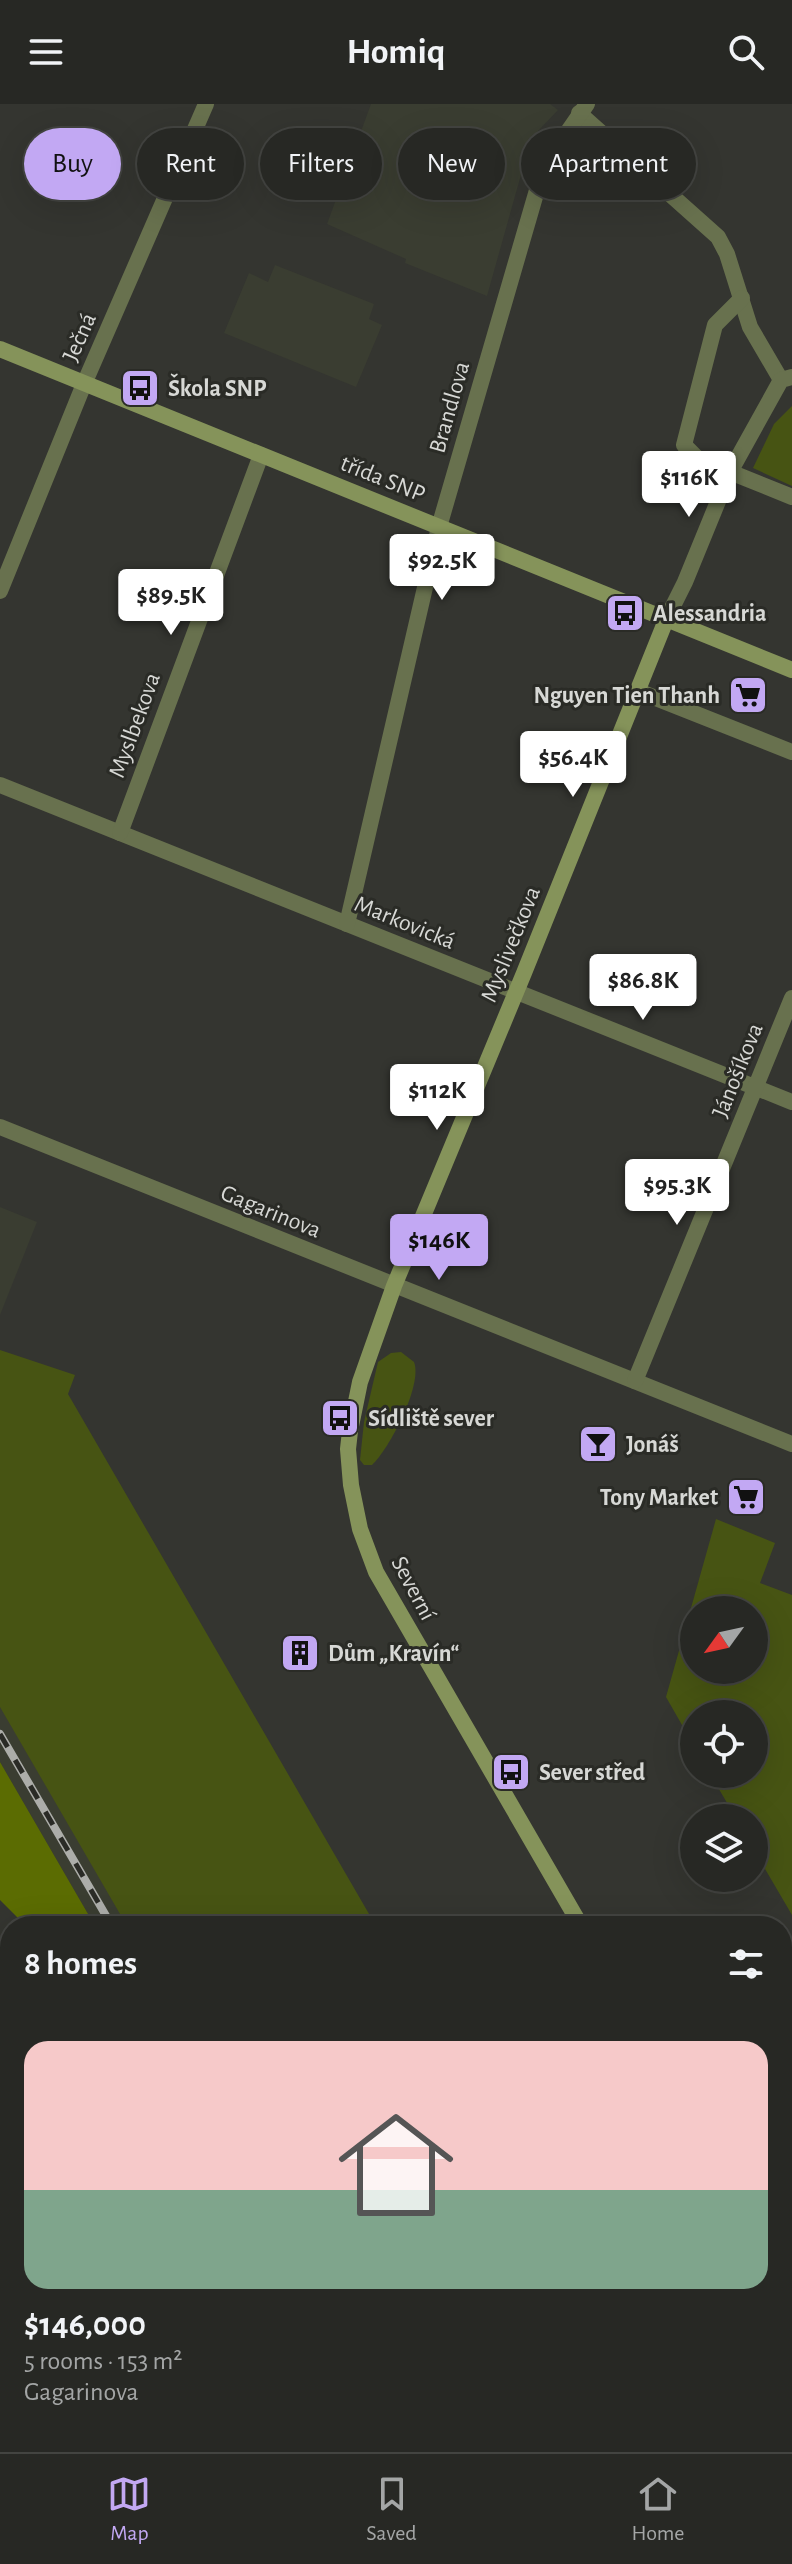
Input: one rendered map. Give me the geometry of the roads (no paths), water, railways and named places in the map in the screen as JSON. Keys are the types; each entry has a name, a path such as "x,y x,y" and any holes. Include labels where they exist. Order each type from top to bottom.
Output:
{"street":[{"name":"Ječná","path":"0,591 84,384 206,104"},
{"path":"583,109 718,237 727,254 750,327 786,378 730,472 666,620"},
{"name":"Brandlova","path":"347,924 439,527 544,166 583,109"},
{"path":"742,298 715,325 684,445 702,463 792,497"},
{"name":"třída SNP","path":"0,349 792,670"},
{"name":"Myslbekova","path":"120,833 261,455"},
{"name":"Myslivečkova","path":"394,1286 666,620"},
{"path":"638,691 792,752"},
{"name":"Markovická","path":"0,785 792,1102"},
{"name":"Jánošíkova","path":"635,1381 792,998"},
{"name":"Gagarinova","path":"0,1127 792,1444"},
{"name":"Severní","path":"394,1286 360,1382 350,1431 351,1485 360,1529 389,1597 575,1916"}],"railway":[{"path":"0,1734 106,1916"}],"place":[{"name":"Škola SNP","path":"140,388"},
{"name":"Alessandria","path":"625,613"},
{"name":"Nguyen Tien Thanh","path":"748,695"},
{"name":"Sídliště sever","path":"340,1418"},
{"name":"Jonáš","path":"598,1444"},
{"name":"Tony Market","path":"746,1497"},
{"name":"Dům „Kravín“","path":"300,1653"},
{"name":"Sever střed","path":"511,1772"}]}
